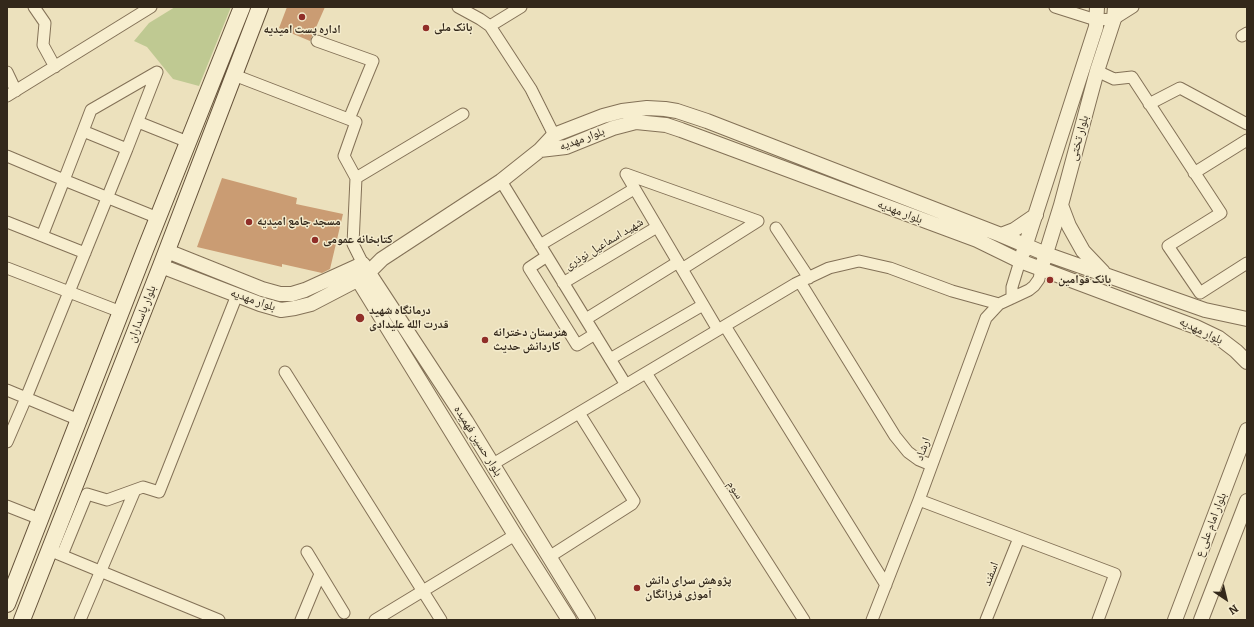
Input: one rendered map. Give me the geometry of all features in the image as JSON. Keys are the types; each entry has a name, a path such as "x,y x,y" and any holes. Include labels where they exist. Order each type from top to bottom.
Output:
{"main road":[{"name":"بلوار پاسداران","path":"7,604 242,7"},
{"name":"بلوار پاسداران","path":"22,620 56,553 161,266 260,7"}],"street":[{"path":"34,7 44,23 43,45 55,66"},
{"path":"7,72 12,94 151,7"},
{"path":"458,7 490,26 531,89 554,135"},
{"path":"490,26 521,7"},
{"path":"1055,7 1097,14 1114,13 1133,7"},
{"name":"بلوار تختی","path":"1041,269 1061,205 1114,13"},
{"name":"بلوار تختی","path":"1020,261 1096,27 1097,14"},
{"path":"317,41 373,62 349,119"},
{"path":"1097,71 1114,79 1132,77 1221,213 1168,246 1200,293 1247,263"},
{"path":"7,442 85,253 157,72 91,110 42,236"},
{"path":"234,75 356,122 344,156 356,178 353,244 360,272"},
{"path":"1149,104 1180,88 1247,124"},
{"name":"بلوار مهدیه","path":"161,266 260,304 281,310 311,304 501,180 540,150 554,135 603,116 622,111 647,108 677,111 707,120 1046,254 1104,273 1205,310 1247,319"},
{"path":"356,178 463,114"},
{"path":"138,122 188,142"},
{"name":"بلوار مهدیه","path":"540,150 566,147 613,128 636,122 666,125 977,240 1020,261 1196,327 1219,338 1247,362"},
{"path":"83,131 127,149"},
{"path":"1194,173 1247,140"},
{"path":"7,156 158,218"},
{"path":"586,319 680,266 758,222 626,174 634,189 657,227 680,266 703,305 721,328 886,585"},
{"path":"501,180 626,385"},
{"path":"540,245 634,189"},
{"path":"1061,205 1069,226 1083,251 1104,273"},
{"path":"1001,235 1014,230 1036,215"},
{"path":"7,222 85,253"},
{"name":"شهید اسماعیل نوذری","path":"563,283 657,227"},
{"path":"776,228 804,280 895,436 908,452 919,460 931,465"},
{"name":"بلوار مهدیه","path":"167,251 262,289 280,294 292,294 360,272"},
{"path":"547,256 529,268 577,345 595,334"},
{"path":"492,464 721,328 804,280 829,268 860,261 890,268 952,291 999,304"},
{"path":"1012,298 1012,287 1020,261"},
{"path":"7,268 121,312"},
{"name":"ارشاد","path":"872,620 919,500 986,318 999,304 1029,290 1034,286 1039,279 1041,269"},
{"name":"بلوار حسین فهمیده","path":"360,272 462,415 588,620"},
{"name":"بلوار حسین فهمیده","path":"360,272 376,309 515,536 570,620"},
{"path":"219,620 56,553 87,494 107,500 143,487 159,492 237,295"},
{"path":"610,359 703,305"},
{"path":"285,372 441,620"},
{"name":"سوم","path":"646,373 804,620"},
{"path":"7,390 79,420"},
{"path":"550,557 632,504 634,501 579,413"},
{"name":"بلوار امام علی ع","path":"1175,620 1247,430"},
{"path":"80,620 135,490"},
{"path":"919,500 1115,574 1098,620"},
{"name":"بلوار امام علی ع","path":"1201,620 1247,501"},
{"path":"7,506 40,519"},
{"path":"375,620 515,536"},
{"name":"اسفند","path":"986,620 1019,538"},
{"path":"307,552 344,613"},
{"path":"301,620 320,574"}],"green space":[{"path":"175,7 231,7 199,86 173,79 147,47 134,41 149,23"}],"building":[{"name":"اداره پست امیدیه","path":"287,7 325,7 310,41 279,28"},
{"name":"مسجد جامع امیدیه","path":"222,178 297,198 296,204 343,214 330,269 322,273 282,264 282,267 197,247"}],"place":[{"name":"اداره پست امیدیه","path":"302,17"},
{"name":"بانک ملی","path":"426,28"},
{"name":"مسجد جامع امیدیه","path":"249,222"},
{"name":"کتابخانه عمومی","path":"315,240"},
{"name":"بانک قوامین","path":"1050,280"},
{"name":"درمانگاه شهید قدرت الله علیدادی","path":"360,318"},
{"name":"هنرستان دخترانه کاردانش حدیث","path":"485,340"},
{"name":"پژوهش سرای دانش آموزی فرزانگان","path":"637,588"}]}
